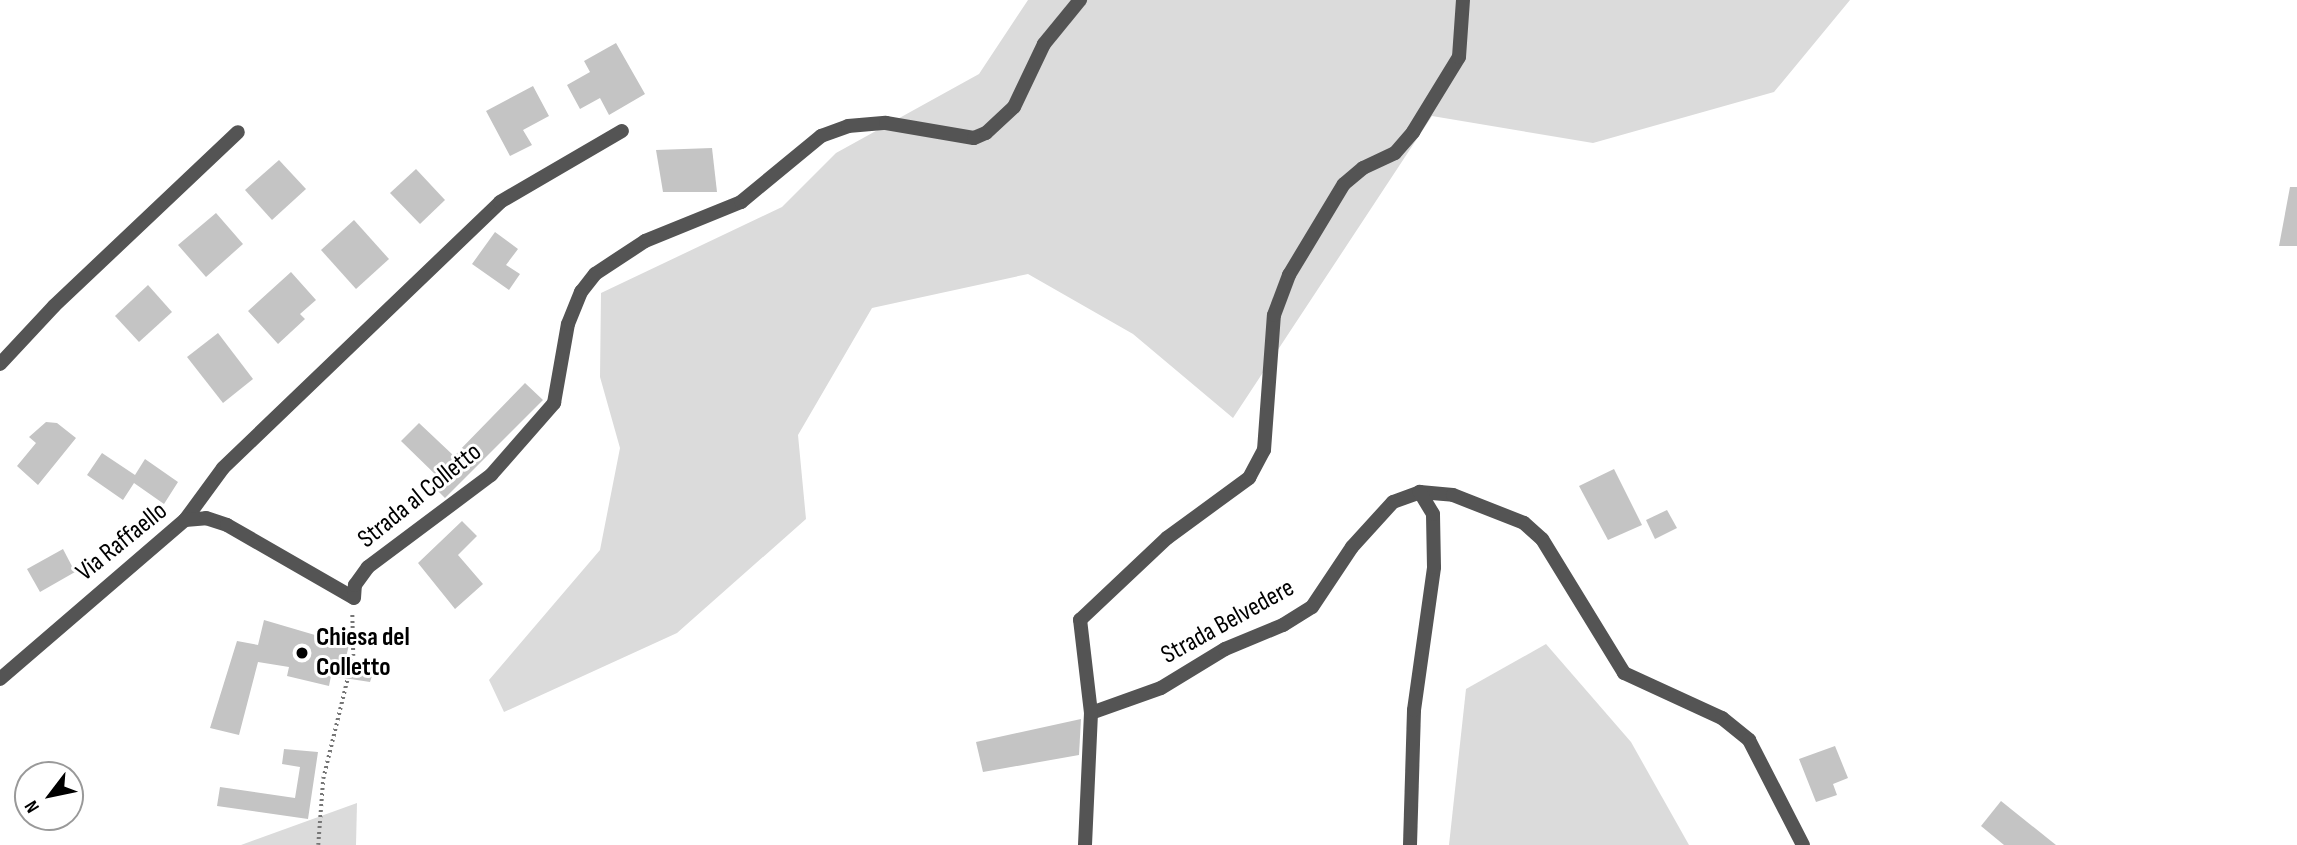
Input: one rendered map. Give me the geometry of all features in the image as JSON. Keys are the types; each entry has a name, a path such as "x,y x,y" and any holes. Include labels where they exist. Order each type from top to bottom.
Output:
{"street":[{"name":"Strada al Colletto","path":"355,592 379,558 491,475 554,403 568,324 581,292 595,274 645,241 741,202 821,136 848,126 886,123 974,138 986,133 1014,107 1044,44 1080,0"},
{"path":"1085,845 1091,713 1080,620 1167,538 1250,478 1264,450 1274,315 1289,275 1344,184 1363,168 1395,153 1413,132 1459,57 1464,33 1463,0"},
{"path":"185,520 223,468 500,201 622,131"},
{"path":"0,364 45,315 238,132"},
{"path":"1410,845 1414,710 1434,568 1433,514 1420,492"},
{"path":"1420,492 1453,495 1493,509 1524,523 1542,539 1625,673 1721,718 1749,740 1803,845"},
{"name":"Strada Belvedere","path":"1091,713 1161,688 1225,649 1283,625 1312,607 1382,511 1406,494 1420,492"},
{"name":"Via Raffaello","path":"0,678 185,520 206,518 227,524 355,592"}],"path":[{"path":"318,845 323,779 353,656 355,592"}],"shaded area":[{"path":"1028,0 1850,0 1774,92 1593,143 1432,116 1233,418 1133,334 1028,274 872,308 798,435 806,519 677,633 504,712 489,680 600,550 620,448 600,377 601,293 782,207 836,153 979,74"},
{"path":"1546,644 1631,742 1689,845 1449,845 1466,689"},
{"path":"357,803 356,845 241,845"}],"building":[{"path":"616,43 645,94 609,115 600,98 580,109 567,85 590,72 584,61"},
{"path":"533,86 549,116 523,130 532,145 510,156 486,111"},
{"path":"712,148 717,192 663,192 656,150"},
{"path":"279,160 306,189 272,220 245,190"},
{"path":"416,169 445,200 420,224 390,193"},
{"path":"2290,187 2297,187 2297,246 2279,246"},
{"path":"216,213 243,244 206,277 178,245"},
{"path":"354,220 389,259 356,289 321,250"},
{"path":"495,232 518,249 506,265 520,274 509,290 472,264"},
{"path":"291,272 316,300 300,314 305,319 278,344 248,311"},
{"path":"148,285 172,312 139,342 115,316"},
{"path":"218,333 253,379 223,403 187,357"},
{"path":"525,383 543,400 445,498 432,485 439,478 401,441 419,423 454,456"},
{"path":"46,422 57,423 76,438 38,485 17,466 36,443 29,437"},
{"path":"102,453 135,475 145,459 178,482 164,504 134,483 123,500 87,475"},
{"path":"1614,469 1642,525 1608,540 1579,486"},
{"path":"1667,510 1677,528 1655,539 1646,520"},
{"path":"462,521 477,536 458,555 483,584 455,609 418,563"},
{"path":"63,549 75,572 40,592 27,569"},
{"path":"264,620 349,645 344,665 372,676 370,682 331,676 329,686 287,676 289,667 258,662 239,735 210,728 237,641 258,645"},
{"path":"1081,719 1079,755 983,772 976,742"},
{"path":"1835,746 1848,778 1833,784 1837,795 1816,802 1799,759"},
{"path":"284,749 318,752 308,819 217,806 220,787 295,798 300,767 282,764"},
{"path":"2001,801 2056,845 2004,845 1981,826"}],"place":[{"name":"Chiesa del Colletto","path":"302,653"}]}
